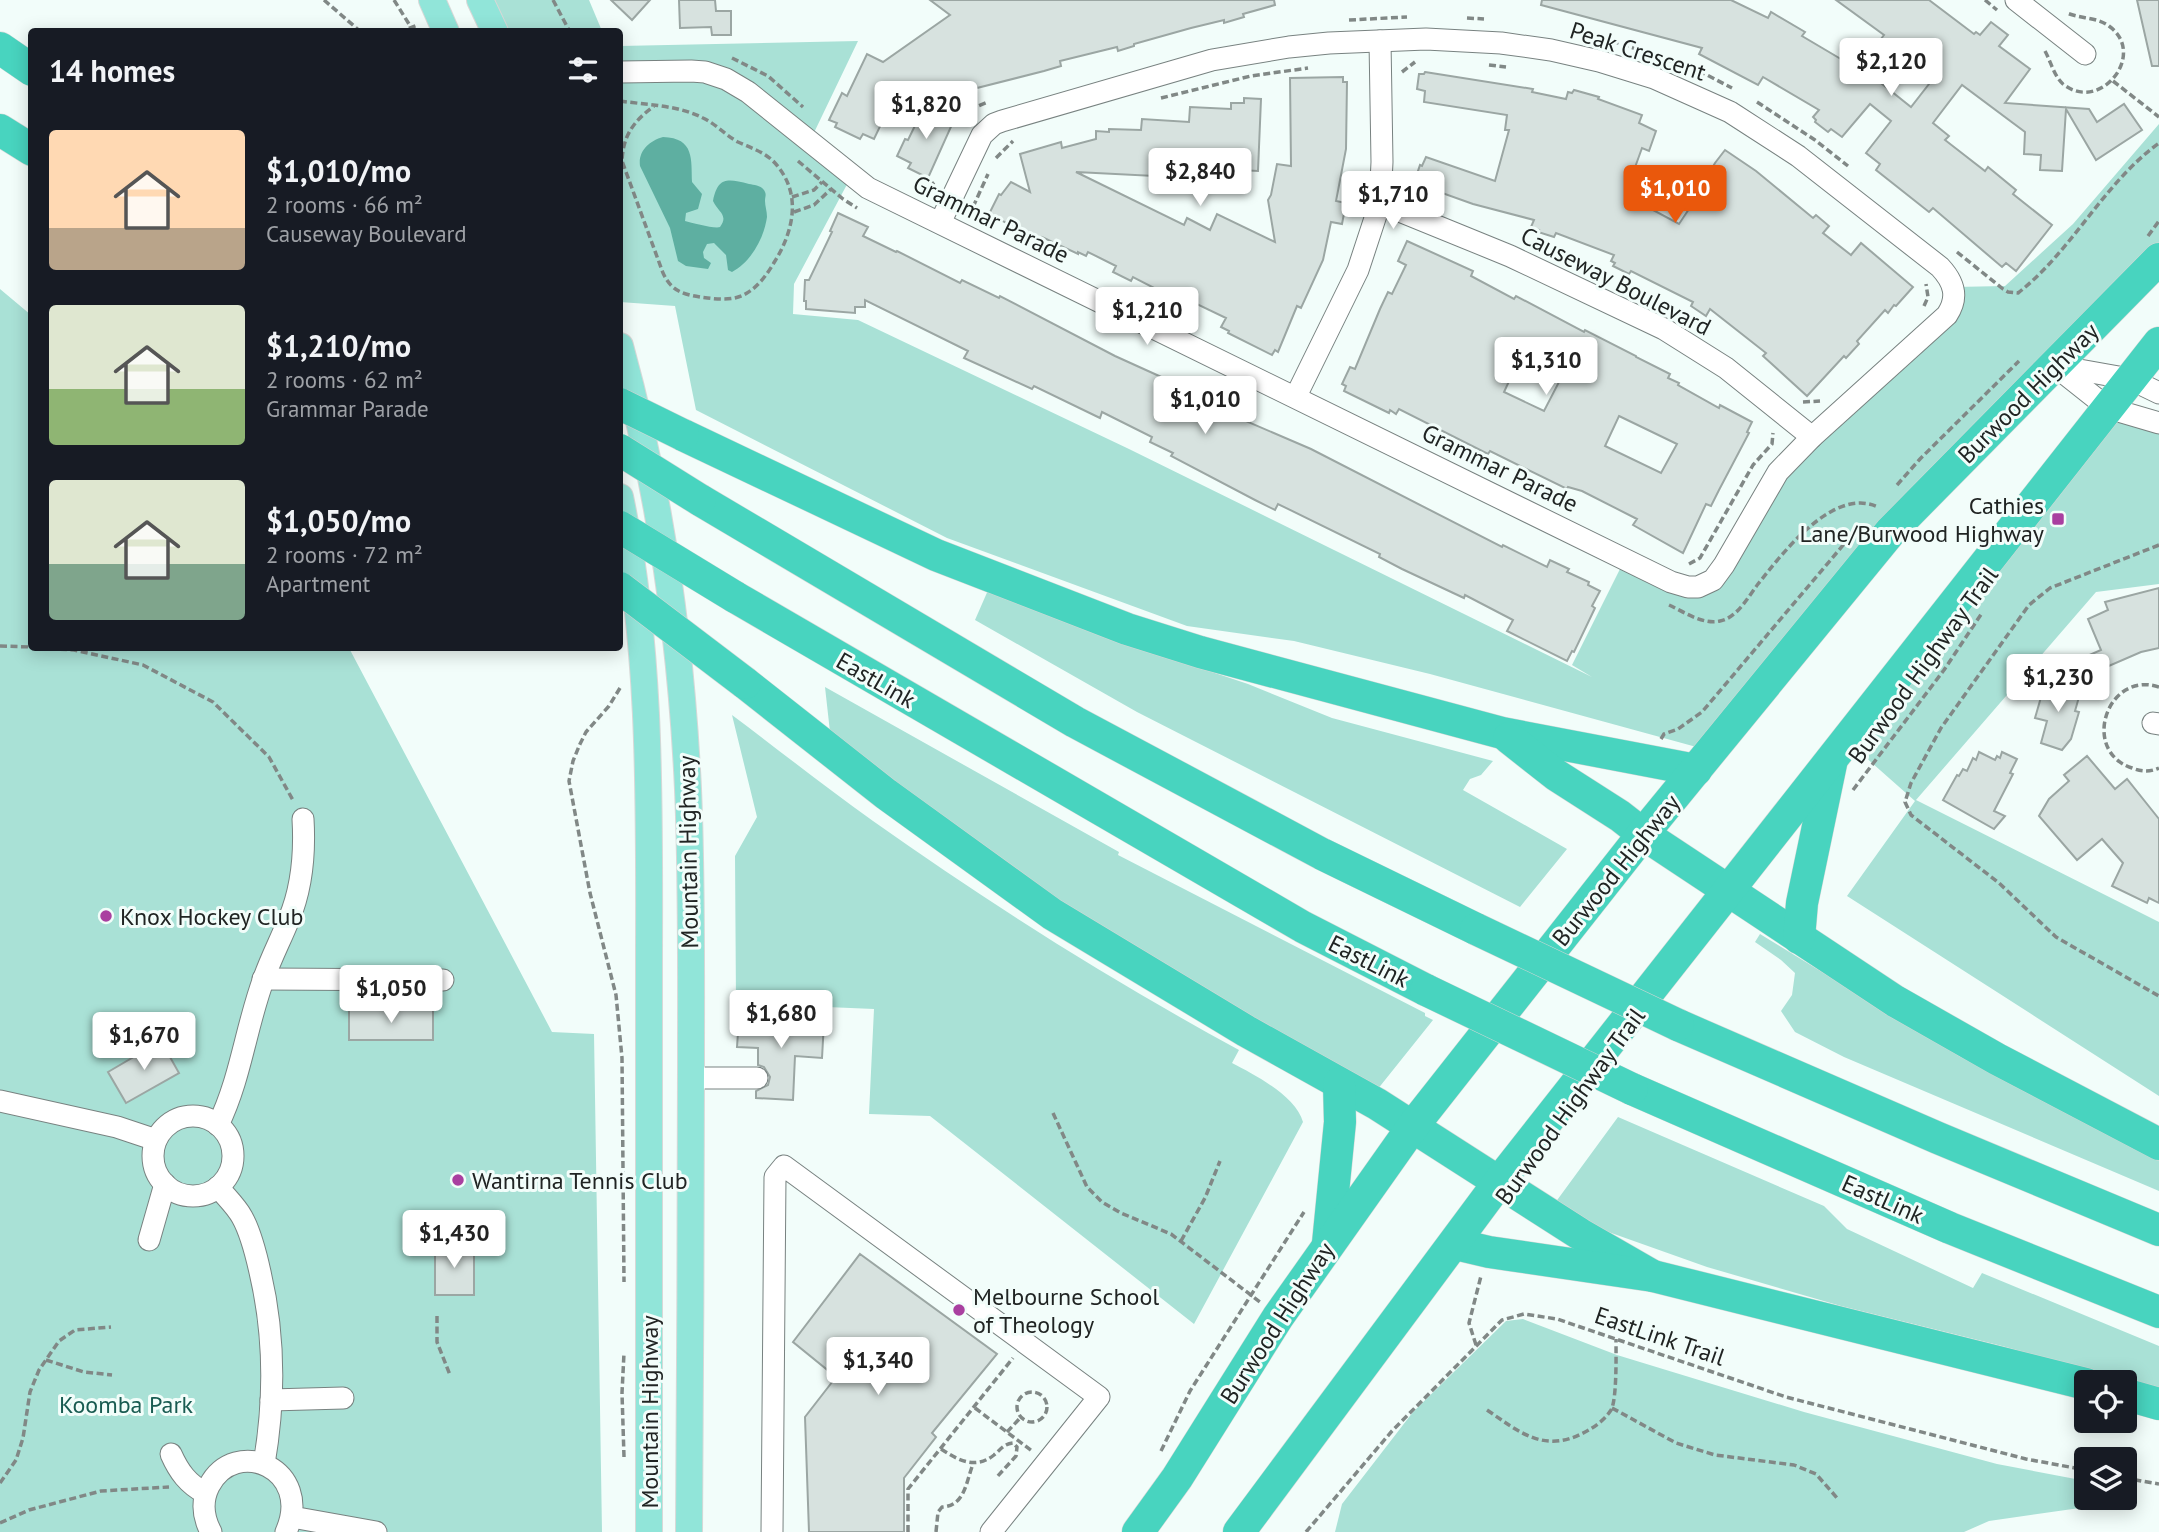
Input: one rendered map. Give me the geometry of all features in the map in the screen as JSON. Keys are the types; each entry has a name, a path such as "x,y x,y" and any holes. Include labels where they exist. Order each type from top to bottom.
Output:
{"highway":[{"path":"0,48 28,67"},
{"path":"0,130 28,148"},
{"name":"Burwood Highway","path":"1138,1532 1177,1478 1278,1317 1413,1126 1643,834 1891,531 2159,259"},
{"path":"1239,1532 1499,1182 2159,343"},
{"path":"623,405 936,555 1127,629 1200,652 1502,733 1696,770"},
{"path":"623,452 1075,722 1322,854 1678,1025 2159,1230"},
{"name":"EastLink","path":"623,529 735,597 1303,927 1426,990 1632,1089 1950,1228 2159,1312"},
{"path":"623,590 886,794 1052,914 1246,1031 1413,1126 1580,1234 1653,1276"},
{"path":"1502,733 1556,775 1895,1000 1974,1046 2159,1144"},
{"path":"1799,938 1802,903 1832,758"},
{"path":"1328,1246 1340,1122 1339,1084"},
{"path":"1455,1244 1489,1252 1653,1276 2074,1381"},
{"path":"2137,1398 2159,1404"}],"main road":[{"path":"432,0 444,28"},
{"path":"480,0 493,28"},
{"name":"Mountain Highway","path":"623,358 650,467 668,571 679,665 688,790 691,896 690,1532"},
{"name":"Mountain Highway","path":"623,516 639,617 646,711 649,839 649,1532"}],"street":[{"path":"2016,0 2085,54"},
{"name":"Peak Crescent","path":"940,223 982,135 994,124 1212,60 1329,43 1454,40 1551,50 1599,61 1673,86 1730,111 1773,138 1940,267 1952,282 1955,292 1947,315 1812,437 1772,480 1719,573 1705,585 1688,587"},
{"path":"1296,396 1358,270 1380,203 1380,41"},
{"name":"Grammar Parade","path":"623,72 691,71 705,72 726,79 748,92 868,188 1671,582 1688,587"},
{"name":"Causeway Boulevard","path":"1380,203 1510,257 1664,329 1726,368 1812,437"},
{"path":"2055,366 2130,379 2159,393"},
{"path":"2055,366 2108,408 2159,423"},
{"path":"218,1125 231,1098 263,979 290,916 300,881 304,844 303,819"},
{"path":"263,979 443,980"},
{"path":"691,1077 757,1078"},
{"path":"0,1101 105,1124 156,1140"},
{"path":"189,1116 203,1118 218,1125 227,1136 232,1149 228,1176 218,1187 206,1194 178,1194 164,1184 157,1173 153,1160 156,1140 164,1128 189,1116"},
{"path":"772,1532 775,1177 783,1166 1099,1397 991,1532"},
{"path":"149,1240 164,1184"},
{"path":"218,1187 241,1216 255,1248 268,1303 273,1347 269,1432 264,1464"},
{"path":"271,1400 343,1398"},
{"path":"172,1454 178,1469 199,1489 211,1532"},
{"path":"199,1489 224,1468 239,1462 264,1464 277,1472 287,1484 293,1499 289,1525 376,1532"}],"path":[{"path":"324,0 356,28"},
{"path":"394,0 412,28"},
{"path":"553,0 568,28"},
{"path":"1348,20 1349,31"},
{"path":"725,55 768,76 808,112"},
{"path":"1390,73 1402,72 1413,62 1417,62"},
{"path":"1486,65 1508,67"},
{"path":"1153,101 1227,82 1312,67"},
{"path":"2113,80 2159,117"},
{"path":"623,102 695,114 713,123 737,141 765,154 781,170 792,197 794,212 783,250 763,279 747,294 736,298 713,299 685,295 671,288 663,273 623,163"},
{"path":"965,120 973,108 991,102"},
{"path":"623,151 631,127 654,106"},
{"path":"973,207 997,155 1016,140"},
{"path":"1954,250 2003,289 2018,293 2065,244 2138,159 2159,144"},
{"path":"916,189 926,189 936,181"},
{"path":"792,197 814,190 822,182"},
{"path":"794,212 814,205 831,189"},
{"path":"1917,313 1927,301 1926,284 1933,276"},
{"path":"1803,402 1815,402 1823,398"},
{"path":"1681,564 1689,564 1700,558 1753,465 1772,444 1773,434 1770,428"},
{"path":"2159,545 2050,588 2029,605 1941,728 1911,783 1905,802 1912,815 1998,883 2056,937 2159,996"},
{"name":"Burwood Highway Trail","path":"1848,797 1944,670 1983,612"},
{"path":"0,646 28,647"},
{"path":"78,651 143,666 213,702 269,757 303,819"},
{"path":"622,682 618,693 580,744 569,781 590,893 616,995 622,1059 624,1291"},
{"path":"2159,687 2139,685 2121,694 2107,710 2103,730 2109,750 2125,766 2143,771 2159,768"},
{"path":"1054,1113 1087,1187 1102,1202 1171,1234 1278,1317"},
{"path":"1181,1241 1205,1198 1220,1161"},
{"path":"1476,1345 1469,1323 1489,1252"},
{"name":"EastLink Trail","path":"1306,1532 1392,1431 1476,1345 1502,1320 1524,1314 1557,1319 1786,1397 2026,1459 2074,1468"},
{"path":"437,1316 434,1341 450,1375"},
{"path":"0,1483 16,1460 23,1438 30,1392 59,1341 75,1330 111,1327"},
{"path":"1487,1409 1519,1431 1548,1443 1568,1441 1594,1428 1612,1408 1616,1339"},
{"path":"908,1532 908,1489 1025,1342"},
{"path":"624,1349 624,1463"},
{"path":"46,1360 84,1372 112,1375"},
{"path":"1031,1392 1043,1395 1047,1403 1045,1416 1034,1423 1025,1421 1021,1416 1017,1411 1020,1397 1031,1392"},
{"path":"975,1408 1017,1443 1047,1462"},
{"path":"1612,1408 1676,1443 1716,1455 1794,1465 1816,1474 1838,1499"},
{"path":"1007,1432 1021,1416"},
{"path":"941,1449 958,1460 974,1463 985,1461 1005,1445 1017,1443"},
{"path":"996,1478 1016,1456 1017,1443"},
{"path":"936,1532 938,1512 942,1507 953,1506 959,1501 974,1463"},
{"path":"2137,1480 2159,1484"},
{"path":"0,1523 29,1510 101,1491 199,1489"}],"green space":[{"path":"480,0 589,0 601,28 494,28"},
{"path":"858,41 810,141 852,175 794,284 793,314 858,320 1129,449 1592,677 1572,665 1625,559 1698,587 1767,487 1946,316 1954,287 2005,286 2073,224 2159,124 2159,258 1711,751 1430,674 1294,641 1187,626 947,538 696,410 675,306 623,302 623,46"},
{"name":"Koomba Park","path":"0,289 28,312 28,651 351,651 552,1032 594,1034 602,1532 0,1532"},
{"path":"2108,408 2159,423 2159,584 2096,592 1916,800 2159,922 2159,1096 1847,896 1915,801 1846,740"},
{"path":"989,588 1131,645 1248,684 1332,718 1493,761 1481,775 1470,779 1463,790 1567,849 1520,907 1137,712 975,620"},
{"path":"825,687 1119,852 1118,855 1425,1013 1425,1016 1433,1020 1377,1090 1077,916 831,741"},
{"path":"732,715 855,808 962,882 1098,969 1239,1050 1232,1063 1274,1087 1299,1112 1303,1122 1194,1324 930,1116 869,1114 874,1009 736,1003 735,856 757,817"},
{"path":"1760,934 1959,1056 2159,1158 2159,1191 1844,1057 1795,1032 1781,1011 1792,995 1795,973 1755,942"},
{"path":"1618,1117 1824,1206 1847,1229 1973,1288 1982,1273 2159,1346 2159,1390 2137,1384 2137,1370 2088,1370 1841,1306 1707,1267 1600,1229 1555,1203"},
{"path":"1523,1319 1617,1355 1804,1412 1997,1464 2074,1479 2074,1509 1989,1521 1964,1532 1335,1532 1342,1504 1413,1412 1506,1321"}],"shaded area":[{"path":"663,137 681,141 686,146 691,158 692,182 702,194 698,209 686,213 685,221 720,227 723,216 713,201 718,187 725,181 757,185 765,192 767,217 763,233 751,256 732,272 728,270 726,255 714,243 707,244 703,252 704,258 711,263 708,269 686,266 678,261 670,228 640,166 646,147"}],"building":[{"path":"611,0 650,0 632,20"},
{"path":"679,0 715,0 716,11 731,11 731,35 712,35 711,27 680,28"},
{"path":"930,0 1274,0 1275,5 1243,14 1244,17 1224,23 1224,20 1191,28 1118,51 1117,47 1060,61 1061,66 1044,71 910,105 894,97 874,139 863,134 860,139 835,127 837,123 829,120 842,93 847,96 867,54 883,62 950,15"},
{"path":"1542,0 1731,0 1768,18 1771,12 1805,32 1802,36 1851,65 1854,61 1860,66 1884,35 1836,0 1929,0 1974,34 1976,32 1980,35 1991,22 2008,35 1999,46 2030,69 2005,103 2089,109 2097,122 2124,104 2142,130 2096,160 2066,109 2062,171 2040,170 2041,155 2024,154 2025,132 1962,85 1933,123 1949,136 1945,140 1985,171 1988,167 2016,190 2013,194 2052,225 2016,271 2006,263 2002,267 1933,208 1929,212 1876,170 1880,164 1866,153 1891,121 1870,104 1842,137 1831,129 1828,132 1815,122 1813,117 1819,110 1763,77 1758,85 1699,54 1702,48 1541,5","holes":["1901,47 1936,75 1911,107 1876,79"]},
{"path":"2137,0 2159,0 2159,66 2152,66"},
{"path":"1425,72 1533,89 1532,92 1566,99 1568,92 1572,93 1574,90 1642,115 1639,123 1656,131 1649,151 1642,148 1625,195 1679,224 1725,150 1756,171 1813,218 1816,215 1829,226 1823,233 1851,255 1861,243 1913,287 1888,313 1885,310 1857,341 1859,344 1846,358 1844,356 1807,396 1763,356 1766,353 1710,309 1706,316 1691,306 1693,302 1631,271 1629,274 1613,266 1615,263 1611,261 1614,255 1556,233 1554,237 1538,232 1539,230 1531,227 1534,220 1473,204 1414,183 1426,157 1495,181 1509,130 1505,130 1507,115 1424,102 1425,91 1417,89 1419,74"},
{"path":"1343,77 1343,82 1347,82 1346,149 1336,201 1346,203 1342,224 1331,222 1323,260 1301,308 1297,306 1278,352 1275,350 1272,355 1228,333 1229,331 1221,327 1226,318 1197,304 1195,309 1133,277 1131,281 1113,272 1116,266 1088,252 1086,256 1078,254 1042,237 1040,240 989,214 999,194 1001,195 1011,182 1030,192 1020,154 1061,142 1062,148 1096,139 1096,131 1141,130 1142,119 1189,122 1190,107 1231,109 1231,103 1244,103 1244,98 1261,99 1258,171 1220,169 1220,176 1174,173 1174,177 1076,172 1184,225 1187,218 1210,230 1217,214 1275,242 1268,200 1277,164 1291,166 1290,78"},
{"path":"925,105 954,120 928,178 908,168 911,163 897,156"},
{"path":"838,213 868,227 863,236 960,283 962,280 999,298 1000,296 1115,356 1221,404 1218,409 1311,449 1502,547 1503,545 1547,567 1550,560 1569,569 1567,572 1589,582 1588,585 1600,591 1574,652 1572,651 1567,661 1507,631 1513,620 1465,595 1464,598 1402,569 1379,557 1380,554 1278,504 1275,510 1255,500 1171,456 1173,453 1150,442 1152,437 1102,412 1100,418 1034,386 1032,389 964,358 968,351 865,300 865,307 855,307 855,313 806,309 805,280 809,280"},
{"path":"1407,241 1473,271 1471,276 1636,356 1670,374 1668,378 1679,383 1678,385 1719,408 1720,405 1752,422 1747,432 1749,433 1711,506 1706,504 1683,553 1633,525 1637,519 1582,491 1568,487 1567,489 1490,451 1488,454 1399,409 1396,414 1390,410 1389,413 1344,391 1346,386 1342,384 1350,367 1355,369 1388,292 1392,294 1406,265 1398,261","holes":["1518,362 1559,382 1544,411 1504,392","1619,416 1677,444 1661,473 1605,446"]},
{"path":"2159,588 2159,648 2141,652 2104,668 2106,673 2088,681 2078,660 2101,650 2088,619 2108,610 2105,602"},
{"path":"2046,680 2081,690 2075,711 2079,712 2071,739 2062,750 2041,743 2047,721 2035,718"},
{"path":"1979,752 1995,760 1997,756 2000,758 2002,752 2017,759 2010,773 2013,774 1994,811 2005,816 1994,829 1943,800 1957,775 1959,776 1963,769 1967,771"},
{"path":"2087,756 2115,789 2127,779 2159,819 2159,903 2149,898 2147,903 2112,886 2123,863 2102,839 2077,860 2039,816 2049,799 2069,781 2064,775"},
{"path":"349,1009 433,1009 433,1040 349,1040"},
{"path":"739,1018 824,1022 822,1058 795,1056 793,1100 756,1098 756,1091 768,1085 770,1077 764,1067 758,1065 758,1048 737,1047"},
{"path":"161,1041 179,1073 126,1103 108,1072"},
{"path":"435,1245 474,1245 474,1295 435,1295"},
{"path":"860,1254 997,1354 932,1433 936,1437 904,1478 904,1532 809,1532 805,1417 836,1377 793,1342"}],"place":[{"name":"Cathies Lane/Burwood Highway","path":"2058,519"},
{"name":"Knox Hockey Club","path":"106,916"},
{"name":"Wantirna Tennis Club","path":"458,1180"},
{"name":"Melbourne School of Theology","path":"959,1310"}]}
